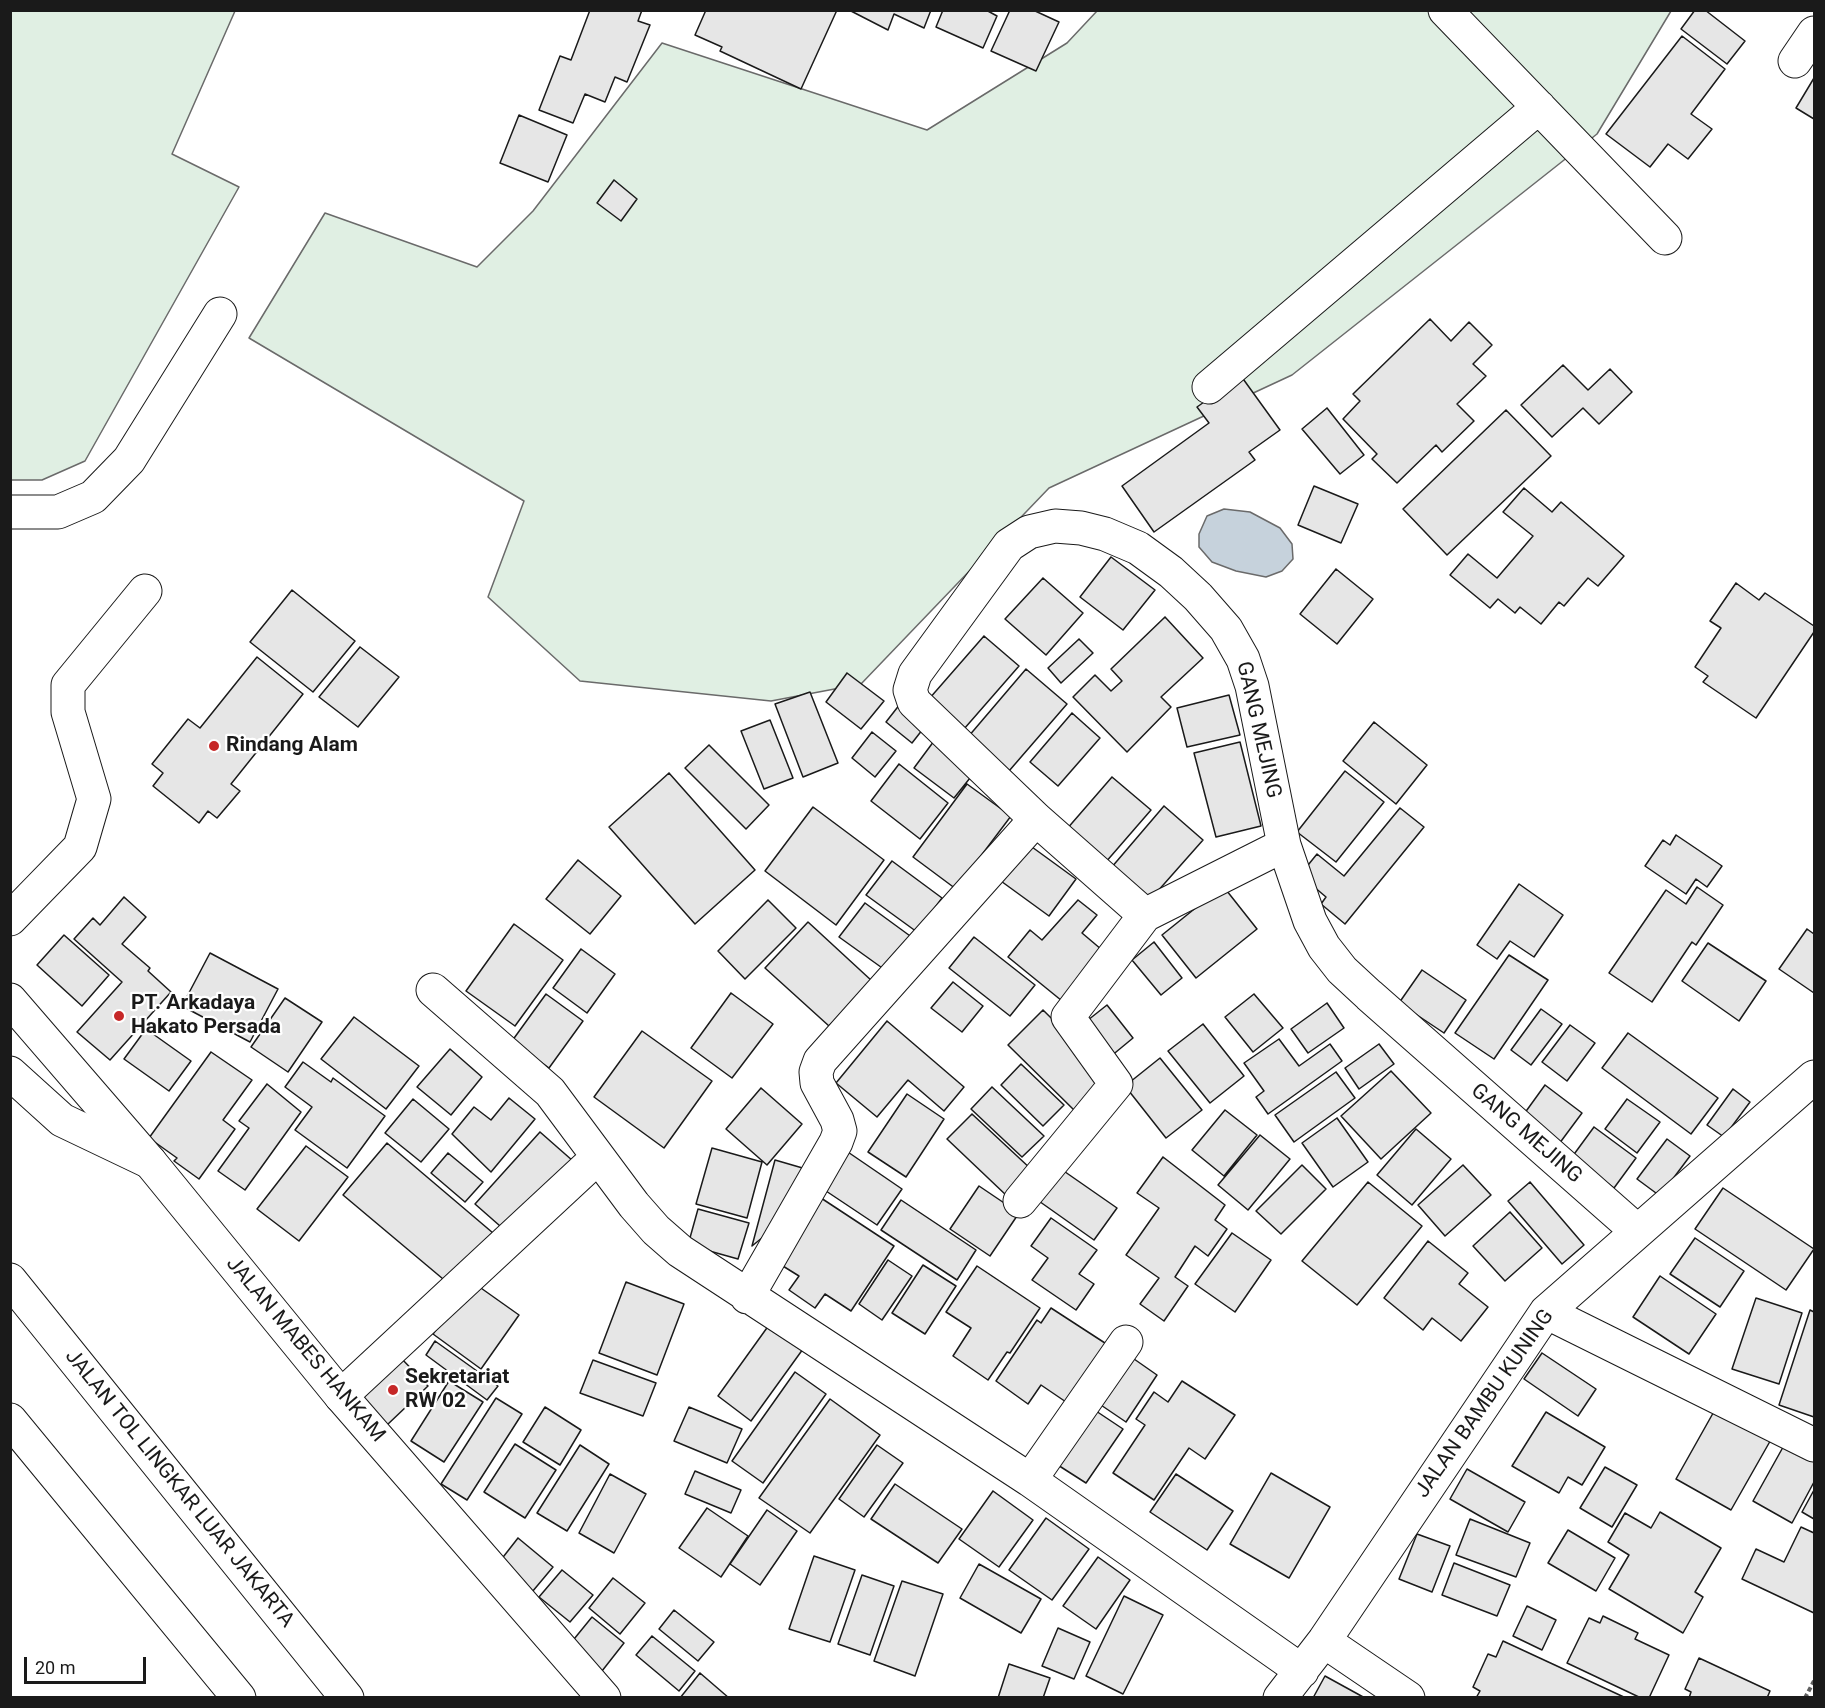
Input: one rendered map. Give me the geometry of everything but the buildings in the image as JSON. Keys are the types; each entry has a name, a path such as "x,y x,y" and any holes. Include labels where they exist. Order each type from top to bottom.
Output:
{"main road":[{"path":"1444,10 1665,238"},
{"path":"1795,62 1815,33"},
{"path":"1209,387 1539,107"},
{"path":"10,512 58,512 93,497 129,460 220,314"},
{"name":"GANG MEJING","path":"1145,915 1036,819 914,702 910,690 915,674 1009,544 1029,532 1046,528 1081,528 1105,534 1138,548 1171,572 1226,629 1243,659 1252,686 1284,845 1310,921 1324,947 1342,970 1637,1231"},
{"path":"10,920 80,847 94,799 68,712 68,685 145,591"},
{"path":"747,1297 836,1142 840,1131 837,1120 818,1083 816,1072 820,1061 1036,819"},
{"path":"1020,1201 1116,1084 1068,1017 1145,915 1284,845"},
{"path":"432,990 550,1092 597,1158 656,1230 680,1251 747,1297 1030,1480 1302,1671"},
{"name":"JALAN MABES HANKAM","path":"10,1000 150,1162 341,1396 604,1698"},
{"path":"10,1072 62,1120 150,1162"},
{"name":"JALAN BAMBU KUNING","path":"1280,1698 1324,1641 1546,1312 1815,1077"},
{"path":"341,1396 597,1158"},
{"name":"JALAN TOL LINGKAR LUAR JAKARTA","path":"10,1280 347,1698"},
{"path":"1546,1312 1815,1445"},
{"path":"1030,1480 1126,1342"},
{"path":"10,1420 239,1698"},
{"path":"1324,1641 1408,1698"}],"path":[{"path":"1804,1698 1815,1681"}],"green space":[{"path":"11,10 235,11 172,154 239,187 85,461 42,480 11,480"},
{"path":"1097,11 1671,11 1597,134 1292,375 1049,488 861,684 771,701 580,681 488,597 524,501 249,338 325,213 477,267 533,211 662,43 927,130 1067,43"}],"shaded area":[{"path":"1224,509 1250,512 1280,528 1292,544 1293,559 1282,571 1266,577 1236,571 1212,562 1199,547 1199,534 1207,516"}],"place":[{"name":"Rindang Alam","path":"214,746"},
{"name":"PT. Arkadaya Hakato Persada","path":"119,1016"},
{"name":"Sekretariat RW 02","path":"393,1390"}]}
